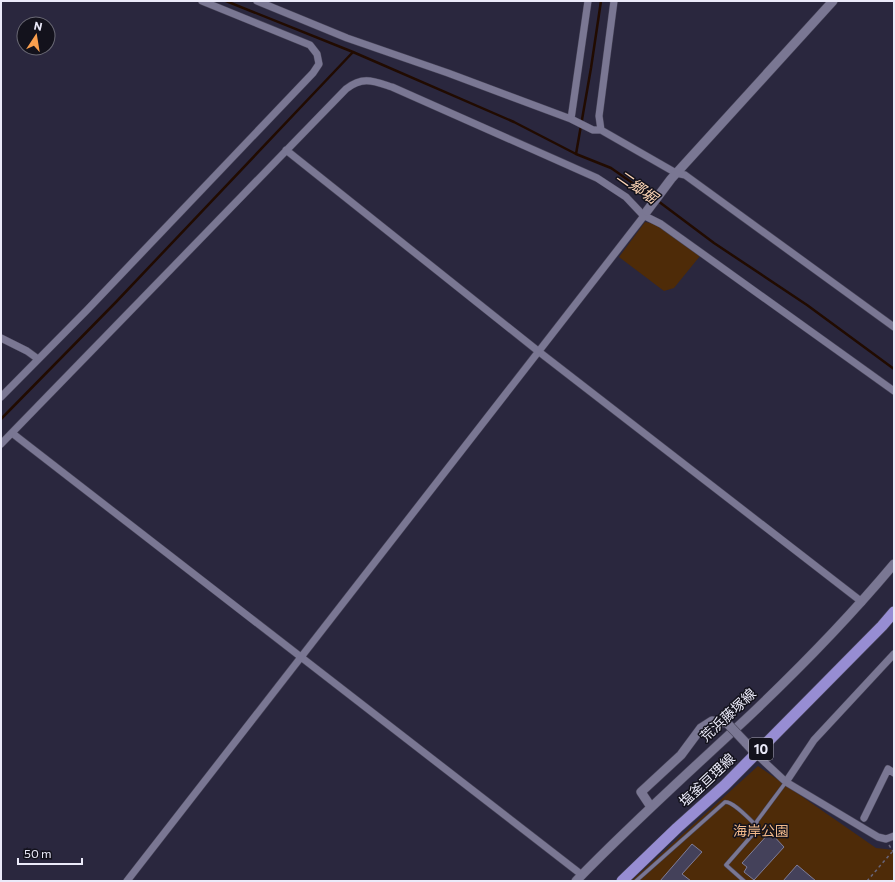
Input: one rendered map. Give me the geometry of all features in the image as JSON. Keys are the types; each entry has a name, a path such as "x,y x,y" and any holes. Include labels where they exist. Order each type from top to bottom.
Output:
{"main road":[{"name":"塩釜亘理線","path":"622,881 677,828 725,785 894,612"}],"street":[{"path":"1,397 88,309 313,73 319,64 317,54 310,45 202,1"},
{"path":"256,1 347,38 448,73 597,130 674,176 685,175 894,328"},
{"path":"574,121 588,1"},
{"path":"597,130 614,1"},
{"path":"127,881 674,176 834,1"},
{"path":"1,444 346,89 354,83 366,80 392,86 597,178 626,197 645,213 894,391"},
{"path":"286,150 538,351 862,602"},
{"path":"1,338 27,351 38,359"},
{"path":"12,433 301,656 579,878"},
{"name":"荒浜藤塚線","path":"579,878 651,806 746,719 828,638 862,602 894,564"},
{"path":"786,782 814,740 894,654"},
{"path":"651,806 641,792 681,755 701,728 712,721 727,723 756,754 786,782 878,837 886,839 894,836"},
{"path":"864,818 888,770 894,773"}],"lane":[{"path":"744,881 726,865 754,834 757,821 786,782"},
{"path":"636,881 725,802 728,801 733,804 756,825"}],"path":[{"path":"867,881 892,852"}],"green space":[{"path":"645,222 655,224 700,256 674,288 664,291 619,257"},
{"name":"海岸公園","path":"758,766 876,848 894,850 894,881 631,881"}],"building":[{"path":"770,832 784,847 754,880 744,872 747,867 742,863"},
{"path":"692,844 702,852 682,874 691,881 660,881"},
{"path":"797,865 816,881 783,881"}],"waterway":[{"name":"二郷堀","path":"226,1 353,52 514,122 576,154 611,168 654,198"},
{"path":"576,154 601,1"},
{"path":"1,419 116,302 353,52"},
{"name":"二郷堀","path":"658,201 714,243 807,305 894,369"}]}
